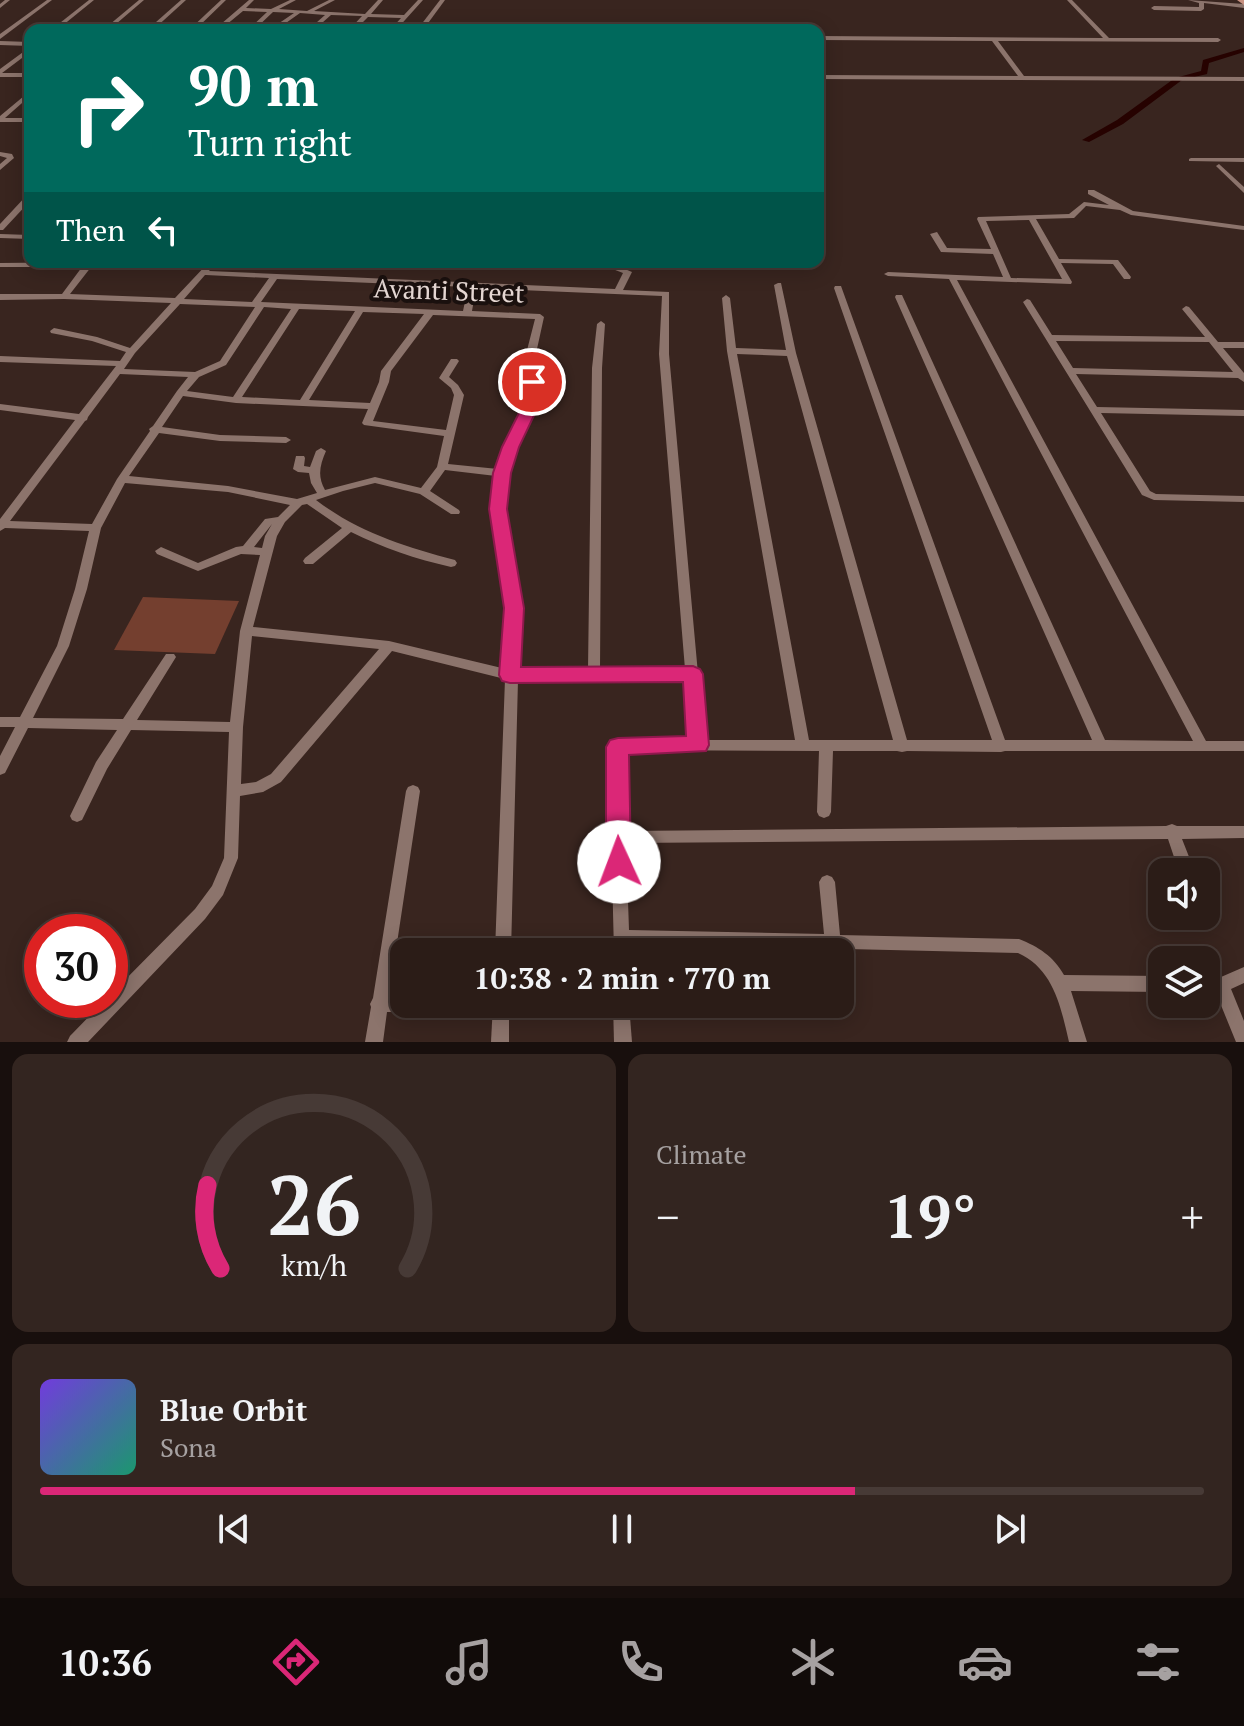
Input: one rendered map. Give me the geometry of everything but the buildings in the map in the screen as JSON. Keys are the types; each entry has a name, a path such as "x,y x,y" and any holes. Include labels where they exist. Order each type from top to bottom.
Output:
{"street":[{"path":"0,6 8,0"},
{"path":"0,37 50,0"},
{"path":"62,24 92,0"},
{"path":"113,24 142,0"},
{"path":"157,24 184,0"},
{"path":"198,24 224,0"},
{"path":"224,24 252,0"},
{"path":"257,24 271,11 294,0"},
{"path":"306,13 333,0"},
{"path":"358,24 381,0"},
{"path":"398,24 421,0"},
{"path":"425,24 443,0"},
{"path":"1069,0 1107,39"},
{"path":"1190,0 1243,3"},
{"path":"1154,8 1201,9 1202,2"},
{"path":"241,9 404,17"},
{"path":"281,24 298,13"},
{"path":"318,24 328,15"},
{"path":"824,38 1218,40"},
{"path":"994,39 1022,78"},
{"path":"0,43 24,45"},
{"path":"0,73 24,52"},
{"path":"0,58 18,58"},
{"path":"0,73 24,75"},
{"path":"824,77 1244,79"},
{"path":"0,119 24,98"},
{"path":"0,119 24,120"},
{"path":"0,154 10,155 11,158 0,168"},
{"path":"1191,160 1244,160"},
{"path":"1219,166 1244,191"},
{"path":"1091,192 1120,208 1144,216 1244,228"},
{"path":"0,228 24,203"},
{"path":"1008,280 981,219 1071,216 1084,204 1120,208"},
{"path":"888,274 1068,282 1031,217"},
{"path":"934,234 944,250 994,252"},
{"path":"0,236 24,237"},
{"path":"1057,261 1115,262 1127,277"},
{"path":"0,265 24,265"},
{"path":"64,296 87,268"},
{"path":"3,521 132,351 209,268"},
{"path":"618,268 628,272 618,291"},
{"path":"206,273 667,295 664,354 698,745"},
{"path":"0,769 63,646 81,589 95,528 122,479 180,393 196,375 223,363 258,304 270,277"},
{"path":"952,278 1202,745"},
{"path":"467,314 473,284"},
{"path":"778,285 791,353 902,747"},
{"path":"838,288 1001,747"},
{"name":"Avanti Street","path":"0,297 179,300 429,314 536,316 542,319 531,351 530,407 510,447 502,473 499,523 507,550 514,608 503,938"},
{"path":"899,297 1101,746"},
{"path":"726,298 732,351 803,746"},
{"path":"1027,302 1149,495 1244,499"},
{"path":"236,400 297,306"},
{"path":"1186,309 1242,378"},
{"path":"303,402 360,310"},
{"path":"429,314 386,371 367,423 450,434"},
{"path":"594,674 597,368 601,324"},
{"path":"54,331 132,351"},
{"path":"1049,338 1244,345"},
{"path":"732,351 791,353"},
{"path":"0,359 196,375"},
{"path":"424,492 442,467 459,395 444,378 454,361"},
{"path":"1070,371 1242,378"},
{"path":"180,393 236,400 373,406"},
{"path":"0,407 84,418"},
{"path":"1095,410 1244,413"},
{"path":"154,429 220,438 286,440"},
{"path":"321,451 313,470 313,480 323,494"},
{"path":"300,458 298,469 313,470"},
{"path":"442,467 502,473"},
{"path":"122,479 228,489 303,501 350,527 427,558 451,563"},
{"path":"76,1042 200,914 218,890 231,858 236,727 246,631 271,536 281,520 303,501 375,480 424,492 455,512"},
{"path":"247,549 269,521 281,520"},
{"path":"3,521 95,528"},
{"path":"309,561 350,527"},
{"path":"161,551 198,567 247,549 267,552"},
{"path":"246,631 389,646 510,675 693,674"},
{"path":"233,791 258,788 276,778 389,646"},
{"path":"77,816 101,766 170,657"},
{"path":"0,722 236,727"},
{"path":"824,812 826,746"},
{"path":"623,938 618,747 1244,746"},
{"path":"374,1042 413,791"},
{"path":"618,837 1172,830 1244,832"},
{"path":"1172,830 1182,858"},
{"path":"827,882 833,938"},
{"path":"854,942 1019,946 1039,955 1061,983 1078,1042"},
{"path":"1220,983 1244,975"},
{"path":"1061,983 1148,984"},
{"path":"1220,996 1244,1041"},
{"path":"378,1004 390,1004"},
{"path":"500,1042 501,1018"},
{"path":"622,1018 623,1042"}],"shaded area":[{"path":"143,597 239,601 215,654 114,650"}],"waterway":[{"path":"1182,78 1204,72 1206,62 1244,50"},
{"path":"1086,140 1120,122 1178,80"}],"route":[{"path":"532,382 530,407 510,447 502,473 498,509 514,608 510,675 693,674 698,745 622,745 616,751 619,862"}]}
